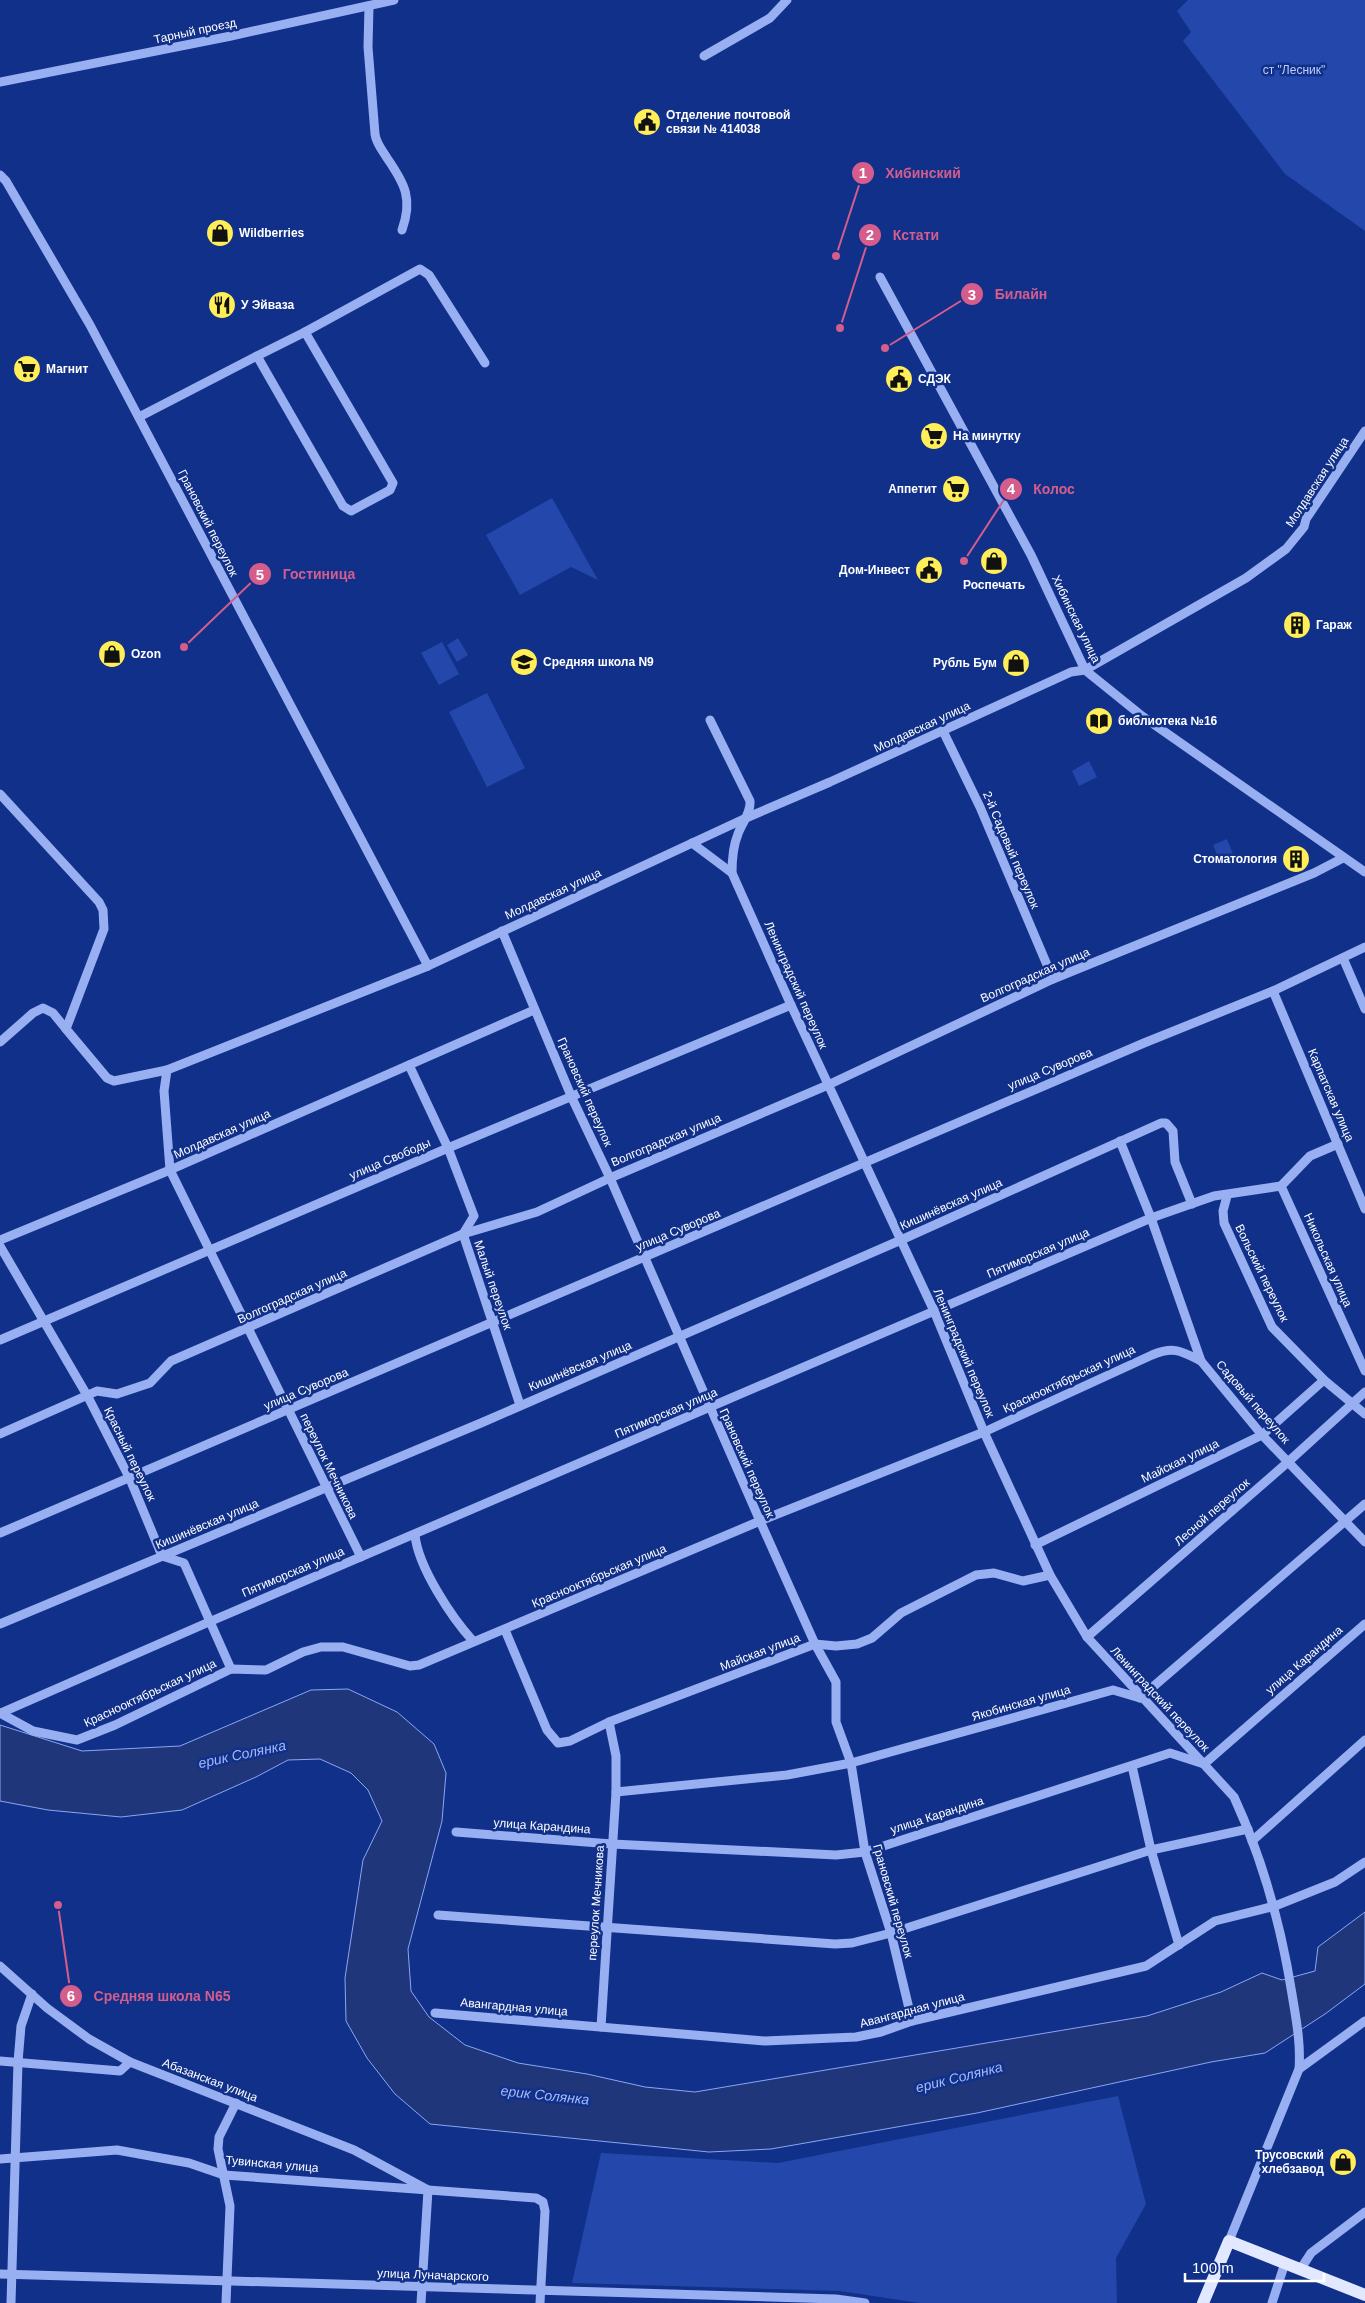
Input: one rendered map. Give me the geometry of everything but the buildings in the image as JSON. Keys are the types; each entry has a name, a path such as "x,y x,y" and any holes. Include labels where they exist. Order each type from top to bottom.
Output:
{"main road":[{"path":"1203,2303 1229,2241 1365,2295"}],"street":[{"name":"Тарный проезд","path":"0,82 356,4 369,6 394,0"},
{"path":"704,56 770,18 787,0"},
{"path":"369,6 368,47 376,141 394,167 408,196 408,215 402,230"},
{"name":"Грановский переулок","path":"0,175 10,188 90,325 428,966"},
{"path":"139,417 305,332 420,269 429,275 485,363"},
{"name":"Хибинская улица","path":"880,277 1031,556 1085,670 1142,716 1365,872"},
{"path":"257,356 343,506 348,511 354,510 390,490 393,482 305,332"},
{"name":"Молдавская улица","path":"66,1029 110,1080 118,1082 166,1070 428,966 746,818 1071,672 1085,670 1246,578 1286,549 1304,527 1306,519 1365,431"},
{"name":"Ленинградский переулок","path":"710,720 750,801 746,818 732,852 732,873 791,1006 934,1311 984,1432 1035,1545 1050,1575 1087,1637 1140,1698 1234,1798 1248,1829 1275,1906 1287,1960 1300,2048 1299,2069"},
{"name":"2-й Садовый переулок","path":"943,731 980,807 1053,980"},
{"path":"0,794 99,902 103,910 104,920 101,937 66,1029"},
{"path":"692,843 732,873"},
{"name":"Волгоградская улица","path":"0,1434 88,1397 97,1391 117,1394 150,1383 171,1361 463,1234 537,1212 610,1178 828,1085 1053,980 1314,873 1343,858"},
{"name":"Грановский переулок","path":"502,932 572,1098 610,1178 760,1521 815,1644 836,1682 836,1722 851,1763 865,1852 891,1933 912,2021"},
{"name":"улица Суворова","path":"0,1534 1144,1043 1273,990 1365,947"},
{"path":"1343,958 1365,1009"},
{"name":"Карпатская улица","path":"1273,990 1365,1209"},
{"name":"улица Свободы","path":"0,1340 448,1148 791,1006"},
{"path":"0,1042 33,1013 43,1008 54,1013 66,1029"},
{"name":"Молдавская улица","path":"0,1240 170,1170 534,1010"},
{"name":"Малый переулок","path":"409,1065 448,1148 474,1216 463,1234 520,1406"},
{"path":"166,1070 164,1091 170,1170"},
{"name":"Кишинёвская улица","path":"0,1624 520,1406 900,1240 1161,1123 1166,1123 1173,1132 1175,1162 1192,1204"},
{"name":"Садовый переулок","path":"1120,1141 1151,1218 1201,1361 1262,1435 1365,1542"},
{"path":"1281,1186 1310,1156 1338,1144"},
{"name":"переулок Мечникова","path":"170,1170 361,1558"},
{"name":"Пятиморская улица","path":"0,1713 1151,1218 1214,1196 1227,1196 1281,1186"},
{"name":"Никольская улица","path":"1281,1186 1365,1371"},
{"name":"Вольский переулок","path":"1227,1196 1223,1211 1224,1223 1267,1318 1280,1337 1324,1380 1365,1414"},
{"name":"Красный переулок","path":"0,1246 88,1397 130,1479 162,1556"},
{"name":"Краснооктябрьская улица","path":"0,1713 33,1731 77,1740 115,1725 231,1669 266,1670 303,1652 331,1646 410,1666 419,1665 760,1521 984,1432 1164,1350 1176,1350 1201,1361"},
{"name":"Майская улица","path":"1035,1545 1262,1435 1324,1380"},
{"path":"1353,1404 1365,1392"},
{"name":"Лесной переулок","path":"1087,1637 1353,1404"},
{"path":"1140,1698 1365,1504"},
{"path":"415,1535 420,1555 455,1621 473,1641"},
{"path":"162,1556 184,1563 231,1669"},
{"name":"Майская улица","path":"505,1630 547,1730 558,1743 570,1741 609,1722 815,1644 850,1645 872,1638 901,1613 976,1575 994,1573 1023,1581 1050,1575"},
{"name":"улица Карандина","path":"456,1832 612,1844 836,1854 865,1852 1170,1753 1204,1764 1365,1624"},
{"name":"Якобинская улица","path":"616,1792 787,1775 851,1763 1114,1690 1140,1698"},
{"name":"переулок Мечникова","path":"601,2027 616,1792 616,1756 609,1722"},
{"path":"1252,1841 1365,1740"},
{"path":"1132,1766 1151,1850 1179,1944"},
{"path":"438,1915 835,1944 891,1933 1151,1850 1248,1829"},
{"name":"Авангардная улица","path":"435,2013 765,2041 856,2037 881,2032 912,2021 1146,1966 1215,1921 1275,1906 1335,1882 1365,1862"},
{"name":"Абазанская улица","path":"0,1966 89,2039 130,2062 354,2150 428,2190"},
{"path":"11,2303 17,2159 18,2062 21,2026 32,1994"},
{"path":"1229,2241 1299,2069 1364,2022"},
{"path":"0,2061 120,2071 130,2062"},
{"path":"226,2303 230,2206 218,2149 219,2137 236,2103"},
{"name":"Тувинская улица","path":"0,2159 117,2150 189,2163 224,2175 536,2198 543,2202 545,2211 540,2291"},
{"path":"421,2303 428,2190"},
{"path":"1300,2270 1311,2252 1365,2212"},
{"path":"1272,2303 1285,2263"},
{"name":"улица Луначарского","path":"0,2274 865,2303"},
{"path":"540,2291 540,2303"}],"green space":[{"name":"ст \"Лесник\"","path":"1188,0 1365,0 1365,231 1285,174 1183,41 1191,32 1177,11"},
{"path":"552,498 598,580 571,567 520,595 486,535"},
{"path":"458,638 468,655 457,662 447,645"},
{"path":"442,642 459,674 439,685 421,653"},
{"path":"487,693 525,768 487,787 449,712"},
{"path":"1089,761 1097,777 1079,786 1072,771"},
{"path":"1227,839 1233,854 1219,859 1213,845"},
{"path":"1118,2096 1146,2204 1116,2258 1117,2303 919,2303 840,2291 572,2283 601,2153 778,2163"}],"water":[{"name":"ерик Солянка","path":"348,1689 397,1712 434,1744 446,1773 442,1821 408,1949 411,1991 429,2017 465,2045 518,2063 587,2074 645,2087 695,2092 1147,2016 1221,1992 1262,1973 1282,1980 1315,1971 1318,1947 1365,1912 1365,1984 1325,2014 1265,2053 1211,2062 977,2113 771,2149 709,2152 430,2124 395,2094 367,2058 346,2021 345,1978 363,1860 382,1821 368,1790 351,1773 320,1759 288,1760 256,1777 182,1810 121,1817 48,1810 0,1801 0,1725 82,1751 180,1746 311,1690"}],"place":[{"name":"Отделение почтовой связи № 414038","path":"647,122"},
{"name":"Wildberries","path":"220,233"},
{"name":"Хибинский","path":"836,256"},
{"name":"У Эйваза","path":"222,305"},
{"name":"Кстати","path":"840,328"},
{"name":"Билайн","path":"885,348"},
{"name":"Магнит","path":"27,369"},
{"name":"СДЭК","path":"899,379"},
{"name":"На минутку","path":"934,436"},
{"name":"Аппетит","path":"956,489"},
{"name":"Колос","path":"964,561"},
{"name":"Роспечать","path":"994,561"},
{"name":"Дом-Инвест","path":"929,570"},
{"name":"Гараж","path":"1297,625"},
{"name":"Гостиница","path":"184,647"},
{"name":"Ozon","path":"112,654"},
{"name":"Средняя школа N9","path":"524,662"},
{"name":"Рубль Бум","path":"1016,663"},
{"name":"библиотека №16","path":"1099,721"},
{"name":"Стоматология","path":"1296,859"},
{"name":"Средняя школа N65","path":"58,1905"},
{"name":"Трусовский хлебзавод","path":"1343,2162"}]}
